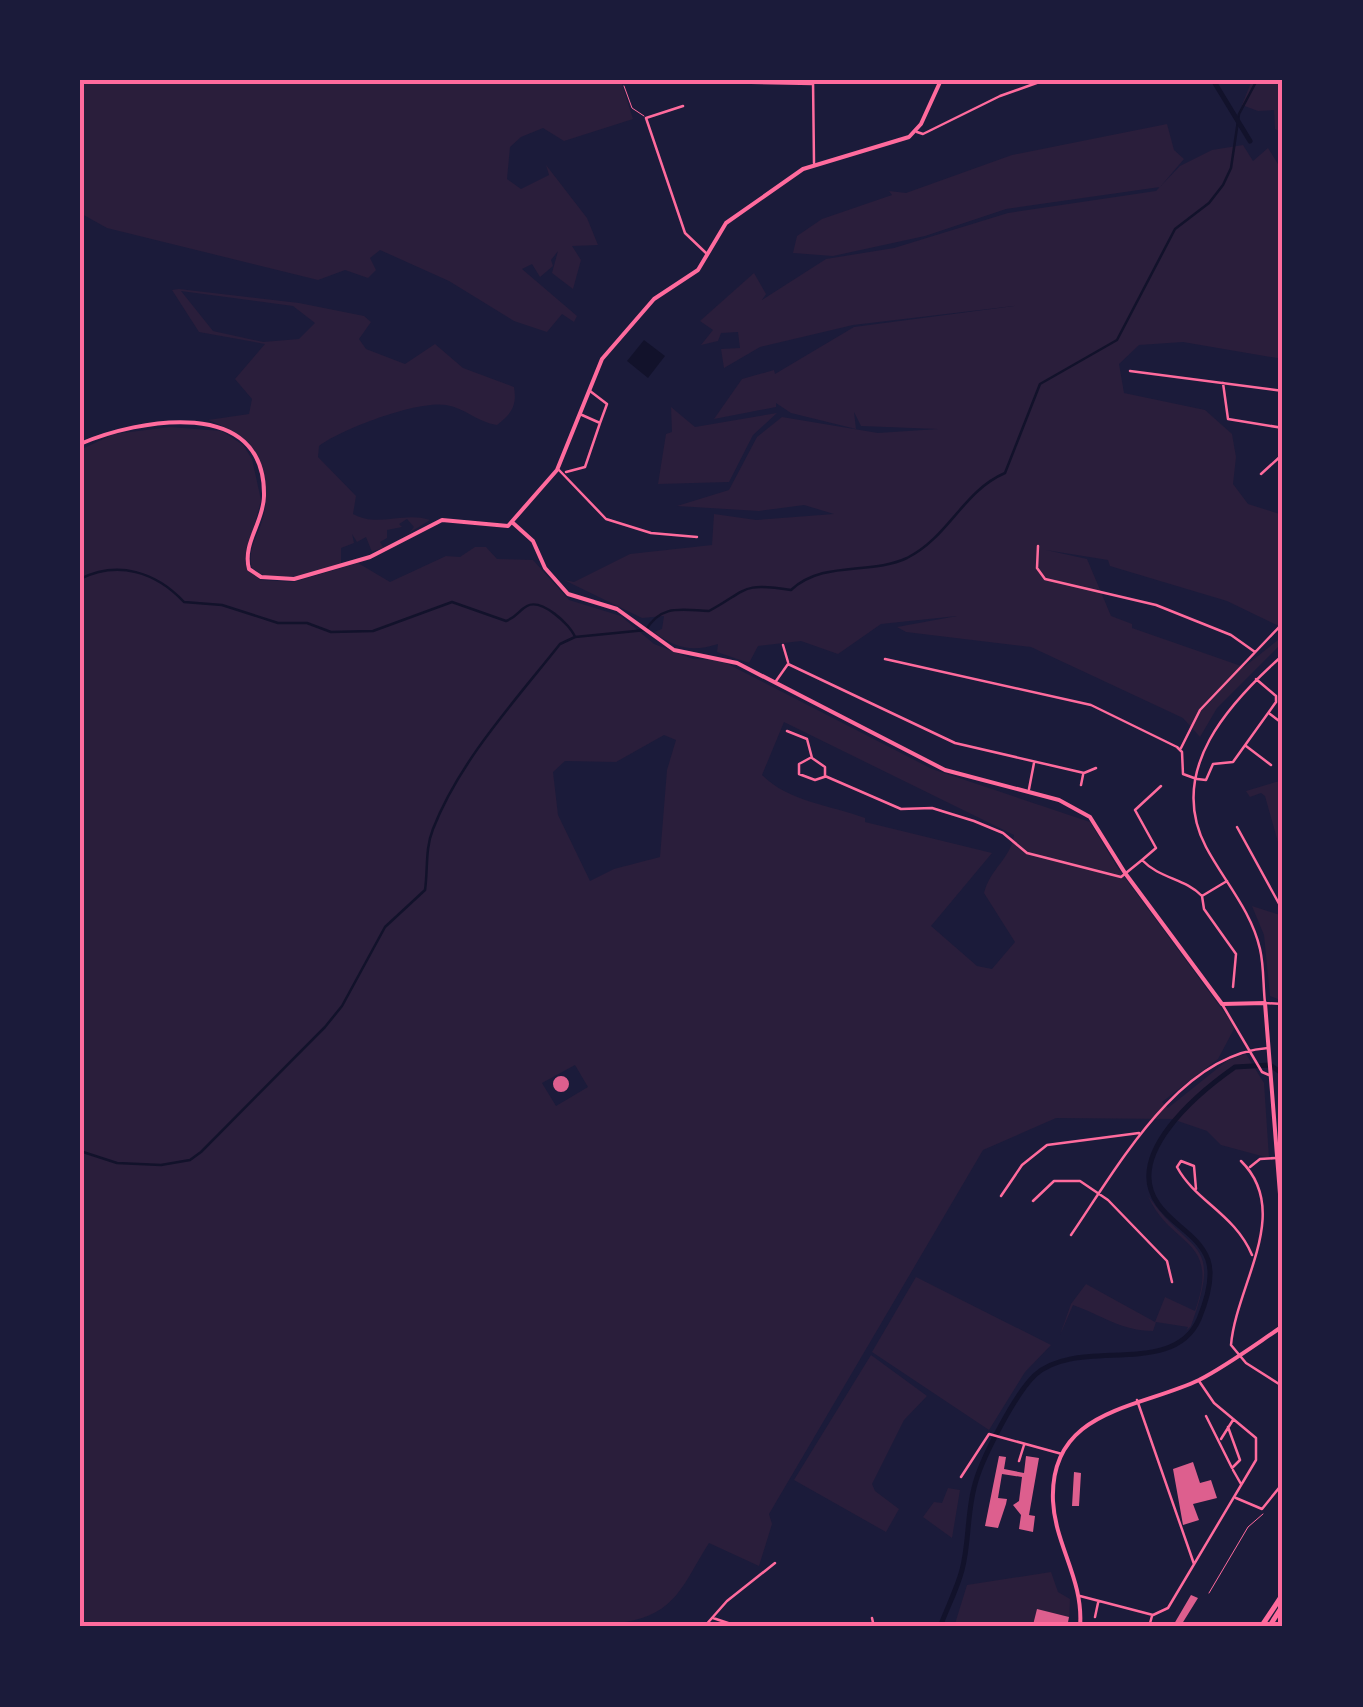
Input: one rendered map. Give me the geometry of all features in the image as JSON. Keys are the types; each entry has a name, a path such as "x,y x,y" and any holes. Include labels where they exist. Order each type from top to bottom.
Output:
{"highway":[{"path":"1261,1627 1283,1594"},
{"path":"1269,1627 1283,1605"}],"street":[{"path":"80,444 118,428 148,422 186,422 229,430 245,444 262,480 264,500 247,555 250,569 261,577 294,579 370,557 442,520 460,519 496,528 513,524 557,470 613,343 654,298 694,275 726,223 744,207 814,164 901,141 916,131 941,80"},
{"path":"916,131 925,134 1000,96 1044,80"},
{"path":"712,82 813,82 814,164"},
{"path":"683,106 646,118 685,233 708,254"},
{"path":"1130,371 1283,391"},
{"path":"1223,382 1228,420 1283,428"},
{"path":"564,472 587,465 607,404 589,390"},
{"path":"579,413 600,423"},
{"path":"1262,474 1283,454"},
{"path":"557,470 564,472 606,520 651,533 697,538"},
{"path":"513,524 533,541 544,568 568,594 616,609 674,650 737,662 945,770 1059,800 1090,818 1124,873 1222,1004 1262,1072 1270,1075"},
{"path":"1038,546 1036,568 1045,579 1156,606 1230,636 1254,652"},
{"path":"1256,679 1277,698 1245,745 1229,765 1212,765 1206,780 1184,774 1180,750 1200,710 1283,623"},
{"path":"776,682 788,664 783,645"},
{"path":"1283,655 1256,679 1210,735 1196,778 1200,834 1228,881 1260,950 1283,1232"},
{"path":"885,660 1091,705 1180,750"},
{"path":"788,664 955,743 1084,773 1096,768"},
{"path":"1269,713 1283,724"},
{"path":"787,730 807,739 812,758 824,767 825,776"},
{"path":"1245,745 1270,764"},
{"path":"812,758 799,764 799,773 815,780 825,776 900,809 932,808 974,821 1003,833 1027,853 1121,877 1156,848 1136,810 1162,786"},
{"path":"1028,792 1035,762"},
{"path":"1081,785 1084,773"},
{"path":"1150,784 1155,792"},
{"path":"1237,827 1283,911"},
{"path":"1142,860 1155,874 1202,896"},
{"path":"1202,896 1228,881"},
{"path":"1202,896 1204,909 1236,954 1232,987"},
{"path":"1226,977 1234,978"},
{"path":"1222,1004 1283,1004"},
{"path":"1072,1235 1140,1134 1161,1110 1230,1055 1268,1048"},
{"path":"1001,1196 1027,1160 1048,1146 1140,1134"},
{"path":"1249,1168 1260,1159 1276,1158"},
{"path":"1196,1188 1194,1166 1181,1160 1178,1170 1196,1188 1231,1220 1253,1260"},
{"path":"1241,1161 1264,1197 1231,1345 1279,1384"},
{"path":"1033,1201 1044,1187 1063,1178 1080,1181 1100,1194 1167,1261 1172,1282"},
{"path":"1080,1627 1080,1596 1053,1502 1063,1454 1090,1421 1198,1380 1283,1326"},
{"path":"1149,1627 1153,1615 1172,1603 1235,1497 1259,1448 1249,1428 1214,1403 1198,1380"},
{"path":"1137,1400 1195,1565"},
{"path":"1206,1416 1243,1482"},
{"path":"1221,1440 1234,1418"},
{"path":"1228,1427 1240,1460 1232,1468"},
{"path":"961,1477 986,1436 995,1434 1063,1454"},
{"path":"1018,1461 1024,1444"},
{"path":"1235,1497 1257,1509 1267,1506 1283,1484"},
{"path":"704,1627 775,1563"},
{"path":"1080,1596 1153,1615"},
{"path":"1095,1617 1098,1601"},
{"path":"712,1617 740,1627"},
{"path":"872,1618 874,1627"}],"lane":[{"path":"624,86 632,108 646,118"}],"path":[{"path":"1209,1593 1248,1528 1267,1506"}],"shaded area":[{"path":"80,80 630,80 622,84 633,119 564,141 543,128 521,137 510,147 507,179 521,189 549,175 546,165 587,218 598,245 572,246 581,260 573,289 552,273 558,251 551,260 553,266 540,277 532,264 522,269 577,316 574,322 562,314 547,332 514,321 449,281 380,250 370,258 376,270 368,278 345,270 318,280 107,228 80,213"},
{"path":"1252,80 1283,80 1283,133 1275,129 1274,110 1258,111 1242,105"},
{"path":"1167,124 1174,150 1184,159 1160,187 1006,209 925,236 833,256 793,253 797,236 822,219 892,195 889,191 906,193 1012,155"},
{"path":"1243,145 1253,161 1268,148 1283,172 1283,359 1183,342 1139,345 1119,364 1124,393 1205,410 1232,434 1236,457 1233,484 1248,504 1283,515 1283,628 1227,601 1110,566 1108,560 1046,550 1087,559 1111,616 1132,624 1132,628 1244,667 1283,636 1283,642 1217,708 1200,737 1183,718 1031,647 906,632 897,627 957,616 881,624 838,654 801,641 758,646 749,663 717,652 718,644 693,648 670,642 654,632 662,629 664,616 642,618 564,580 574,582 630,554 712,545 714,514 756,520 834,514 804,505 759,511 677,506 729,490 757,437 782,417 878,433 938,429 861,426 854,412 856,429 791,413 776,403 776,407 714,419 742,379 774,370 775,374 854,327 1030,304 853,325 760,347 724,368 721,349 740,348 738,332 721,333 718,341 701,345 713,330 700,321 754,273 766,294 762,300 826,259 894,248 1008,213 1156,191 1180,166 1212,150"},
{"path":"172,290 299,303 364,316 371,322 359,339 366,349 405,364 435,344 463,368 514,387 514,404 497,425 446,405 417,407 361,424 319,446 318,457 356,496 353,514 372,520 410,517 430,520 409,533 414,527 407,519 399,524 402,527 387,530 387,538 380,542 383,547 392,544 372,552 366,537 357,542 352,534 354,543 341,548 341,563 284,578 262,574 252,568 251,555 266,504 263,473 249,446 208,420 249,414 252,399 235,379 265,344 199,332","holes":["181,291 293,306 315,323 299,339 263,342 213,331"]},
{"path":"644,340 665,356 648,378 627,361"},
{"path":"671,407 695,427 777,413 753,435 729,482 658,484 666,434 672,432"},
{"path":"170,427 222,431 243,445 252,459 261,500 245,563 260,580 294,582 358,563 390,582 446,556 460,557 475,547 486,547 497,559 533,560 569,600 621,616 654,644 693,659 720,660 932,769 1090,822 1117,867 1235,1027 1218,1059 1162,1102 1168,1108 1228,1060 1246,1054 1264,1083 1269,1158 1221,1145 1207,1131 1172,1119 1056,1118 983,1150 769,1514 772,1524 759,1566 709,1543 667,1604 642,1618 625,1622 623,1627 80,1627 80,450 114,434","holes":["784,722 1014,835 984,893 1015,942 992,969 977,966 931,926 992,853 865,822 865,818 785,791 762,775","664,735 676,740 667,770 660,857 614,869 590,881 558,815 553,772 565,761 616,762","575,1065 588,1087 556,1106 542,1083"]},
{"path":"1283,780 1283,860 1265,796 1261,793 1250,797 1246,791"},
{"path":"1252,906 1283,916 1283,1001 1270,996 1264,935"},
{"path":"1148,1196 1198,1251 1203,1262 1204,1277 1200,1297 1191,1326 1186,1331 1188,1327 1156,1322 1153,1331 1142,1330 1073,1305 1060,1335 1071,1304 1086,1284 1155,1322 1165,1297 1195,1311 1202,1269 1198,1256 1158,1213"},
{"path":"916,1277 1051,1345 1025,1372 989,1430 872,1352"},
{"path":"871,1355 927,1396 904,1420 872,1484 875,1491 899,1509 886,1532 794,1480"},
{"path":"948,1488 960,1490 952,1538 923,1517 934,1502 942,1503"},
{"path":"1051,1572 1058,1592 1070,1599 1069,1627 954,1627 967,1585"}],"building":[{"path":"561,1076 569,1084 561,1092 553,1084"},
{"path":"999,1456 1006,1457 1004,1469 1024,1473 1026,1456 1039,1458 1029,1515 1035,1516 1033,1532 1019,1529 1021,1515 1013,1505 1019,1501 1022,1477 1002,1474 998,1498 1007,1499 1006,1504 998,1528 985,1526"},
{"path":"1193,1462 1200,1483 1211,1480 1217,1498 1193,1504 1199,1520 1183,1525 1173,1469"},
{"path":"1074,1472 1081,1473 1079,1506 1072,1506"},
{"path":"1191,1595 1198,1598 1180,1627 1174,1624"},
{"path":"1037,1609 1069,1617 1067,1627 1033,1625"}],"waterway":[{"path":"1213,80 1250,141"},
{"path":"80,579 108,570 136,572 161,583 184,602 222,605 278,623 307,623 331,632 373,631 452,602 506,621 533,605 554,614 575,637 646,630 665,612 709,611 753,588 791,590 832,571 907,558 934,538 978,491 1005,473 1040,384 1117,340 1175,229 1209,203 1223,185 1231,168 1239,114 1257,80"},
{"path":"80,1151 117,1163 161,1165 190,1160 325,1027 342,1006 385,927 425,890 430,837 458,779 560,644 575,637"},
{"path":"940,1627 962,1570 972,1498 983,1462 1027,1384 1053,1364 1075,1358 1168,1348 1186,1337 1199,1319 1207,1298 1210,1267 1204,1251 1158,1204 1150,1185 1150,1166 1157,1146 1185,1109 1235,1067 1270,1065 1283,1074"}]}
